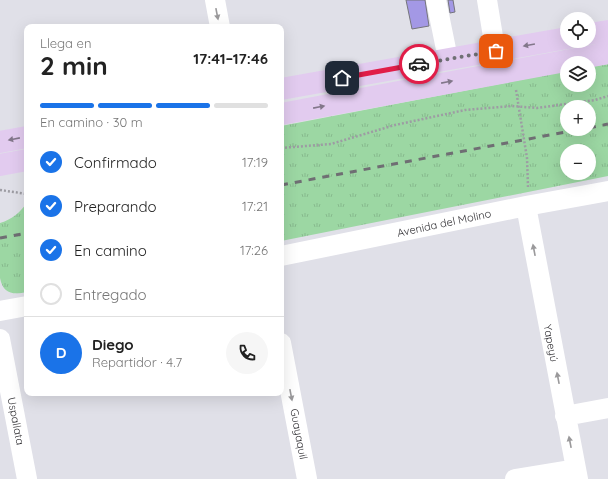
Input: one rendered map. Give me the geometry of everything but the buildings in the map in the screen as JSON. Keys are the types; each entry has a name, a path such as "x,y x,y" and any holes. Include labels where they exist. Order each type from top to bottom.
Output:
{"main road":[{"path":"596,33 608,31"},
{"path":"284,88 560,39"},
{"path":"284,113 608,53"},
{"path":"0,142 24,138"},
{"path":"0,165 24,161"}],"street":[{"path":"215,0 219,24"},
{"path":"436,0 448,59"},
{"path":"487,0 499,73"},
{"name":"Avenida del Molino","path":"284,255 526,206 608,191"},
{"name":"Yapeyú","path":"526,206 577,474"},
{"path":"0,311 24,307"},
{"name":"Uspallata","path":"0,339 27,479"},
{"name":"Guayaquil","path":"284,359 307,479"},
{"path":"565,416 608,408"},
{"path":"515,479 577,474"}],"path":[{"path":"499,73 515,86 527,158 528,185 526,206"},
{"path":"284,148 331,144 395,125 465,110 512,106 537,108 595,100 608,96"},
{"path":"0,190 24,194"}],"green space":[{"path":"608,64 608,176 596,178 596,144 560,144 560,180 588,180 284,240 284,125 560,72 560,92 596,92 596,66"},
{"path":"24,206 24,292 13,293 6,290 1,283 0,278 0,223 9,220"}],"railway":[{"path":"596,127 608,124"},
{"path":"284,184 560,133"},
{"path":"0,238 24,234"}],"way so far":[{"path":"419,64 496,51"}],"route":[{"path":"342,78 419,64"}]}
